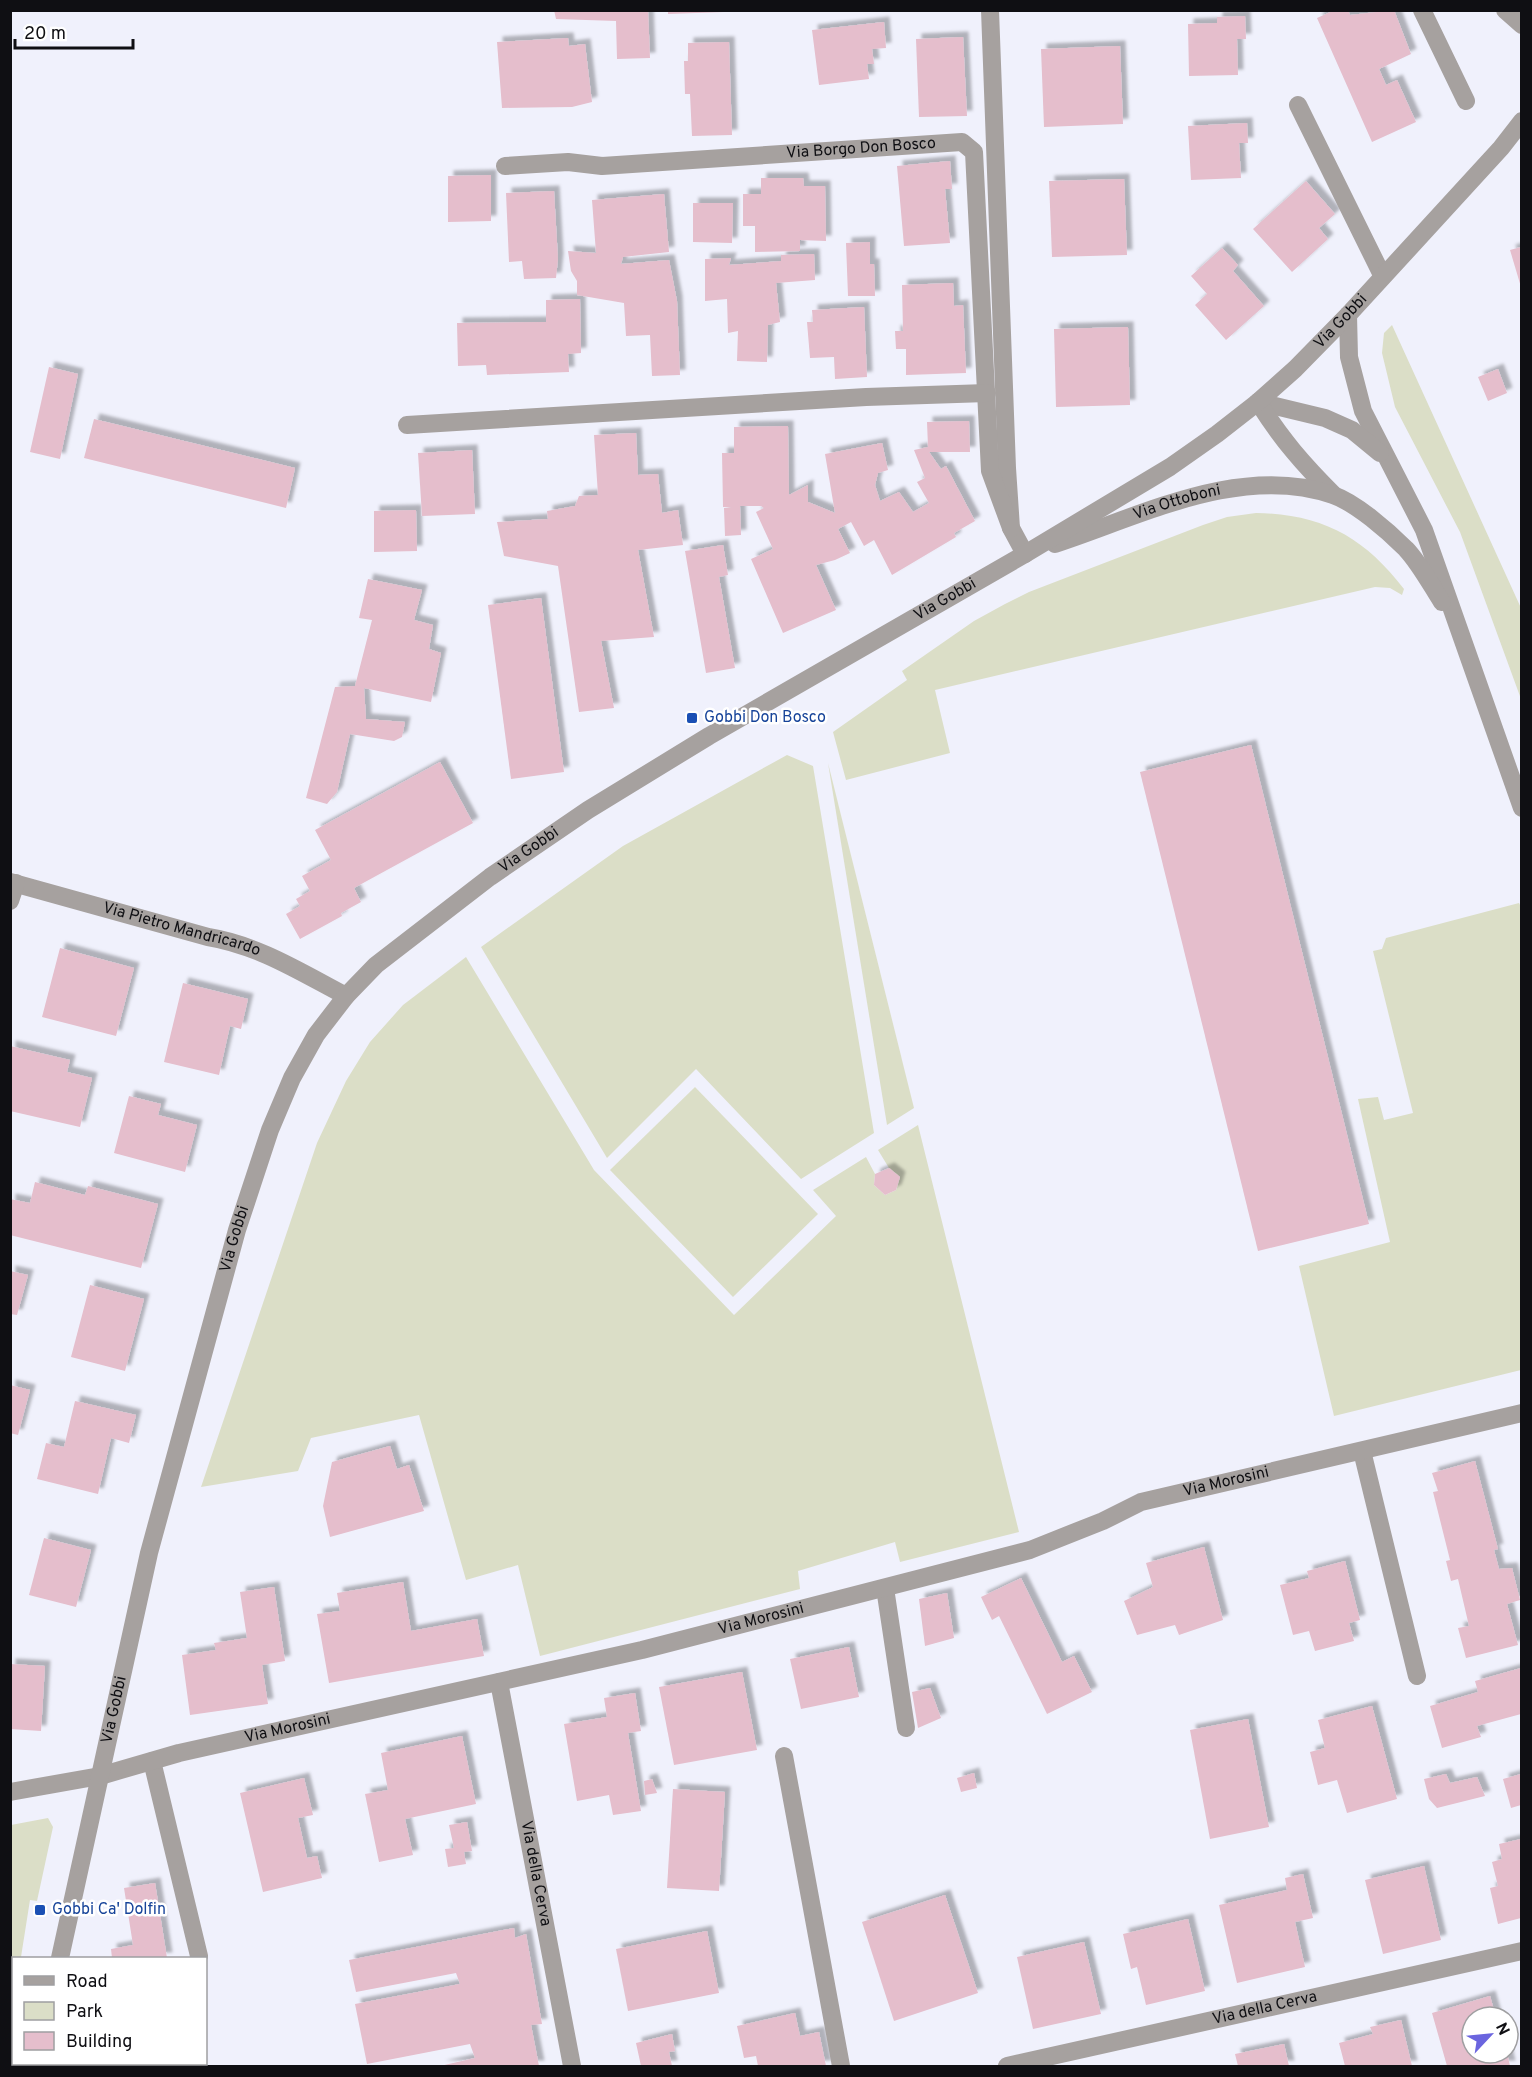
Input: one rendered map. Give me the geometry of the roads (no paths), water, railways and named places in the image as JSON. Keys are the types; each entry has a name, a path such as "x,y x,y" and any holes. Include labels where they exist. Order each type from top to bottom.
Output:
{"street":[{"name":"Via Borgo Don Bosco","path":"990,10 1011,528"},
{"path":"1422,10 1466,101"},
{"path":"1505,10 1521,25"},
{"path":"1298,105 1382,275"},
{"name":"Via Gobbi","path":"60,1957 149,1552 237,1230 270,1130 292,1078 316,1035 346,996 376,965 490,877 588,810 709,736 1025,554 1170,467 1258,402 1295,369 1348,315 1382,275 1501,148 1521,120"},
{"name":"Via Borgo Don Bosco","path":"505,166 568,162 602,166 962,142 974,152 990,471 1011,528 1025,554"},
{"name":"Via Ottoboni","path":"1348,315 1349,357 1363,411 1424,530 1521,808"},
{"path":"407,425 866,397 987,393"},
{"name":"Via Ottoboni","path":"1258,402 1325,418 1352,430 1386,458"},
{"name":"Via Ottoboni","path":"1258,402 1278,434 1303,464 1334,495 1383,528 1407,550 1456,625"},
{"name":"Via Ottoboni","path":"1025,554 1183,499 1223,490 1258,485 1293,485 1334,495"},
{"path":"10,901 13,883"},
{"name":"Via Pietro Mandricardo","path":"13,883 208,937 233,941 346,996"},
{"name":"Via Morosini","path":"10,1792 100,1776 179,1753 642,1650 1030,1550 1103,1521 1141,1502 1521,1413"},
{"path":"1362,1451 1417,1676"},
{"path":"885,1588 906,1728"},
{"name":"Via della Cerva","path":"499,1682 572,2067"},
{"path":"784,1756 842,2067"},
{"path":"152,1761 199,1956"},
{"name":"Via della Cerva","path":"1007,2067 1521,1951"}],"place":[{"name":"Gobbi Don Bosco","path":"692,718"},
{"name":"Gobbi Ca' Dolfin","path":"40,1910"}]}
